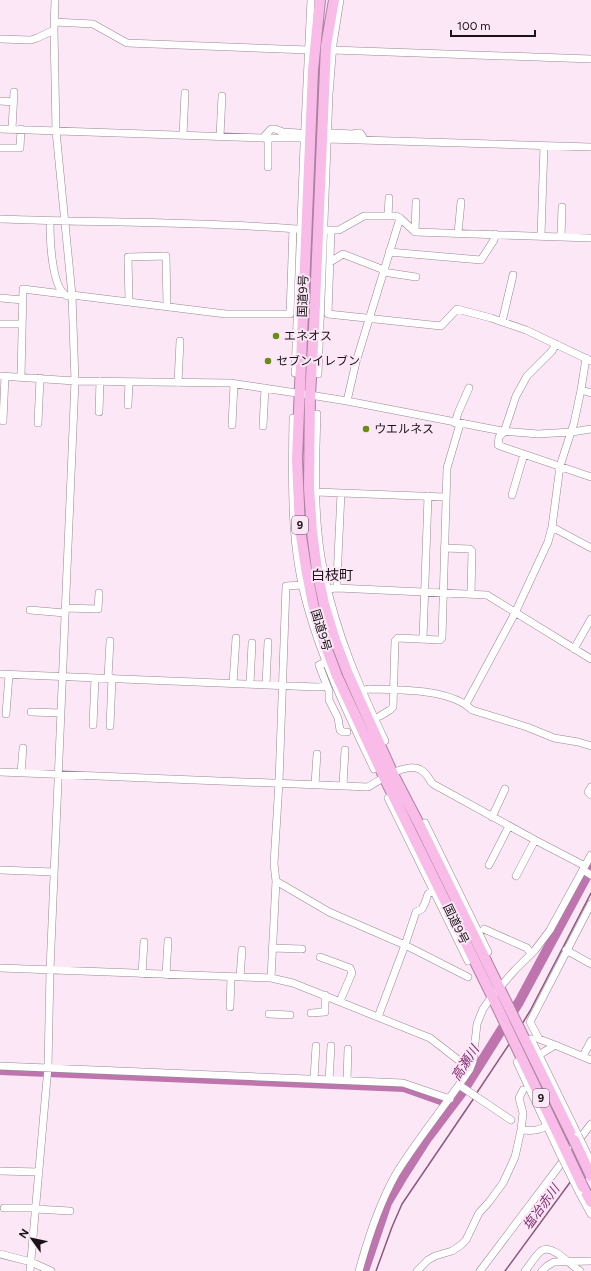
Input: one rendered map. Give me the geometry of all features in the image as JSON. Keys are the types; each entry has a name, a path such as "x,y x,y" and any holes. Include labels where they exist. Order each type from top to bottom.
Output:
{"highway":[{"name":"国道9号","path":"320,0 304,142 304,279 298,353 299,393 295,463 300,529 313,604 323,639 370,755 388,776 422,824 498,1009 529,1046"},
{"name":"国道9号","path":"334,0 326,46 327,90 310,395 309,488 317,570 324,604 348,674 368,713 388,776 417,843 499,988 576,1138 591,1176"},
{"name":"国道9号","path":"529,1046 520,1062 581,1190 591,1202"}],"street":[{"path":"30,1271 48,1067 50,970 75,381 72,295 56,131 55,0"},
{"path":"21,377 23,289 63,294 67,296 72,295 226,314 290,314 304,142 311,0"},
{"path":"340,0 327,90 330,136 322,187 328,230 330,262 328,314 441,326 457,309 526,330 589,360 572,432 560,466 552,527 548,542 515,613 466,704"},
{"path":"310,31 318,22"},
{"path":"0,38 31,40 37,38 54,26 93,24 127,43 309,50"},
{"path":"332,50 591,59"},
{"path":"12,129 14,92"},
{"path":"183,135 185,93"},
{"path":"220,136 222,96"},
{"path":"0,101 13,102"},
{"path":"0,129 266,138"},
{"path":"268,167 266,138 271,129 283,132 304,142"},
{"path":"0,148 20,148 21,130"},
{"path":"330,136 363,140 591,147"},
{"path":"541,236 544,146"},
{"path":"388,216 389,198"},
{"path":"415,232 416,202"},
{"path":"458,233 461,202"},
{"path":"561,237 562,207"},
{"path":"328,230 339,230 364,216 396,216 415,232 591,238"},
{"path":"347,401 356,362 400,218"},
{"path":"0,219 64,222 95,221 251,225 296,229"},
{"path":"50,221 52,262 63,294"},
{"path":"295,373 298,353 299,270 296,229"},
{"path":"318,374 323,259 328,230"},
{"path":"389,252 482,260 494,240 495,234"},
{"path":"317,250 323,259"},
{"path":"330,262 343,254 383,271 416,278"},
{"path":"129,302 128,257 166,256 167,306"},
{"path":"299,270 304,279"},
{"path":"502,322 513,275"},
{"path":"0,298 23,300"},
{"path":"314,328 321,319"},
{"path":"0,324 22,324"},
{"path":"178,383 180,341"},
{"path":"556,344 552,351 528,376 516,396 504,432 499,437 498,445 591,476"},
{"path":"3,421 3,376 75,381 234,384 347,401 504,432 538,434 572,432 591,429"},
{"path":"38,423 40,378"},
{"path":"99,412 100,381"},
{"path":"128,405 129,382"},
{"path":"232,425 234,384"},
{"path":"263,426 265,388"},
{"path":"380,716 390,710 393,706 395,641 398,638 440,640 442,638 447,468 458,424 458,413 469,388"},
{"path":"581,390 591,393"},
{"path":"317,414 316,492 319,540 327,590 348,659 362,691 368,713 385,741"},
{"path":"293,418 295,463 292,486 294,526 299,566 308,607 337,690 370,755 374,769"},
{"path":"310,433 316,443"},
{"path":"512,495 524,454"},
{"path":"316,492 446,496"},
{"path":"337,588 340,493"},
{"path":"423,639 428,496"},
{"path":"552,527 591,548"},
{"path":"314,546 321,556"},
{"path":"444,548 470,549 472,551 471,594"},
{"path":"271,978 276,881 274,864 279,782 286,586 303,585"},
{"path":"327,590 337,588 487,595 591,659"},
{"path":"30,610 98,609 99,593"},
{"path":"574,649 591,619"},
{"path":"234,683 236,638"},
{"path":"110,641 110,726"},
{"path":"266,684 268,642"},
{"path":"250,684 252,643"},
{"path":"340,652 348,659"},
{"path":"326,662 319,665 329,691 329,700 338,718 340,730 347,732"},
{"path":"0,674 318,687 327,686"},
{"path":"6,714 9,675"},
{"path":"94,725 95,678"},
{"path":"362,691 368,689 420,691 450,698 466,704 472,710 527,727 554,738 591,746"},
{"path":"31,712 61,712"},
{"path":"21,773 22,748"},
{"path":"343,785 345,750"},
{"path":"315,784 317,754"},
{"path":"0,772 368,786 409,767 416,767 422,770 433,784 535,840 584,868 591,874"},
{"path":"591,787 588,792 591,795"},
{"path":"492,817 505,789"},
{"path":"388,798 468,961"},
{"path":"422,824 429,832 488,952"},
{"path":"489,864 508,826"},
{"path":"516,876 535,840"},
{"path":"415,854 417,843"},
{"path":"359,1271 384,1198 396,1175 428,1127 470,1070 473,1061 477,1024 483,1009 492,996 531,954 550,930 591,855"},
{"path":"0,870 54,872"},
{"path":"276,881 329,912 405,945 468,977"},
{"path":"378,1017 416,912 422,908 428,894 433,891"},
{"path":"591,904 530,1022 539,1039 591,1060"},
{"path":"449,924 464,928 468,912"},
{"path":"484,929 527,948 531,954"},
{"path":"166,974 168,941"},
{"path":"142,974 144,942"},
{"path":"272,948 302,949"},
{"path":"240,977 242,950"},
{"path":"566,950 591,964"},
{"path":"320,957 350,968 352,973 340,1001"},
{"path":"0,968 271,978 293,983 325,995 430,1038 470,1070"},
{"path":"230,1007 231,976"},
{"path":"311,1013 325,1012 325,995"},
{"path":"269,1014 290,1015"},
{"path":"583,1056 591,1041"},
{"path":"529,1046 555,1045"},
{"path":"314,1079 316,1046"},
{"path":"329,1080 331,1046"},
{"path":"347,1080 348,1049"},
{"path":"520,1062 522,1072 564,1154"},
{"path":"0,1066 404,1083 450,1099"},
{"path":"459,1085 511,1120"},
{"path":"417,1271 428,1260 435,1256 452,1251 466,1240 479,1213 490,1202 503,1183 515,1157 521,1130 523,1113 519,1098 523,1090"},
{"path":"480,1271 591,1124"},
{"path":"521,1130 540,1130 548,1125"},
{"path":"576,1138 591,1162"},
{"path":"0,1171 39,1172"},
{"path":"581,1190 591,1214"},
{"path":"4,1208 35,1208 70,1211"},
{"path":"525,1271 544,1249 551,1249 580,1271"},
{"path":"0,1254 30,1262 51,1271"},
{"path":"542,1271 546,1266 554,1262 591,1261"}],"waterway":[{"name":"高瀬川","path":"364,1271 387,1203 426,1140 463,1091 519,1002 591,868"},
{"path":"522,1024 591,893"},
{"path":"476,1094 510,1043"},
{"path":"0,1070 404,1087 452,1104"},
{"path":"376,1271 402,1204 474,1098"},
{"name":"塩冶赤川","path":"505,1271 571,1181"}],"place":[{"name":"エネオス","path":"276,336"},
{"name":"セブンイレブン","path":"268,361"},
{"name":"ウエルネス","path":"366,429"}],"district":[{"name":"白枝町","path":"332,575"}]}
